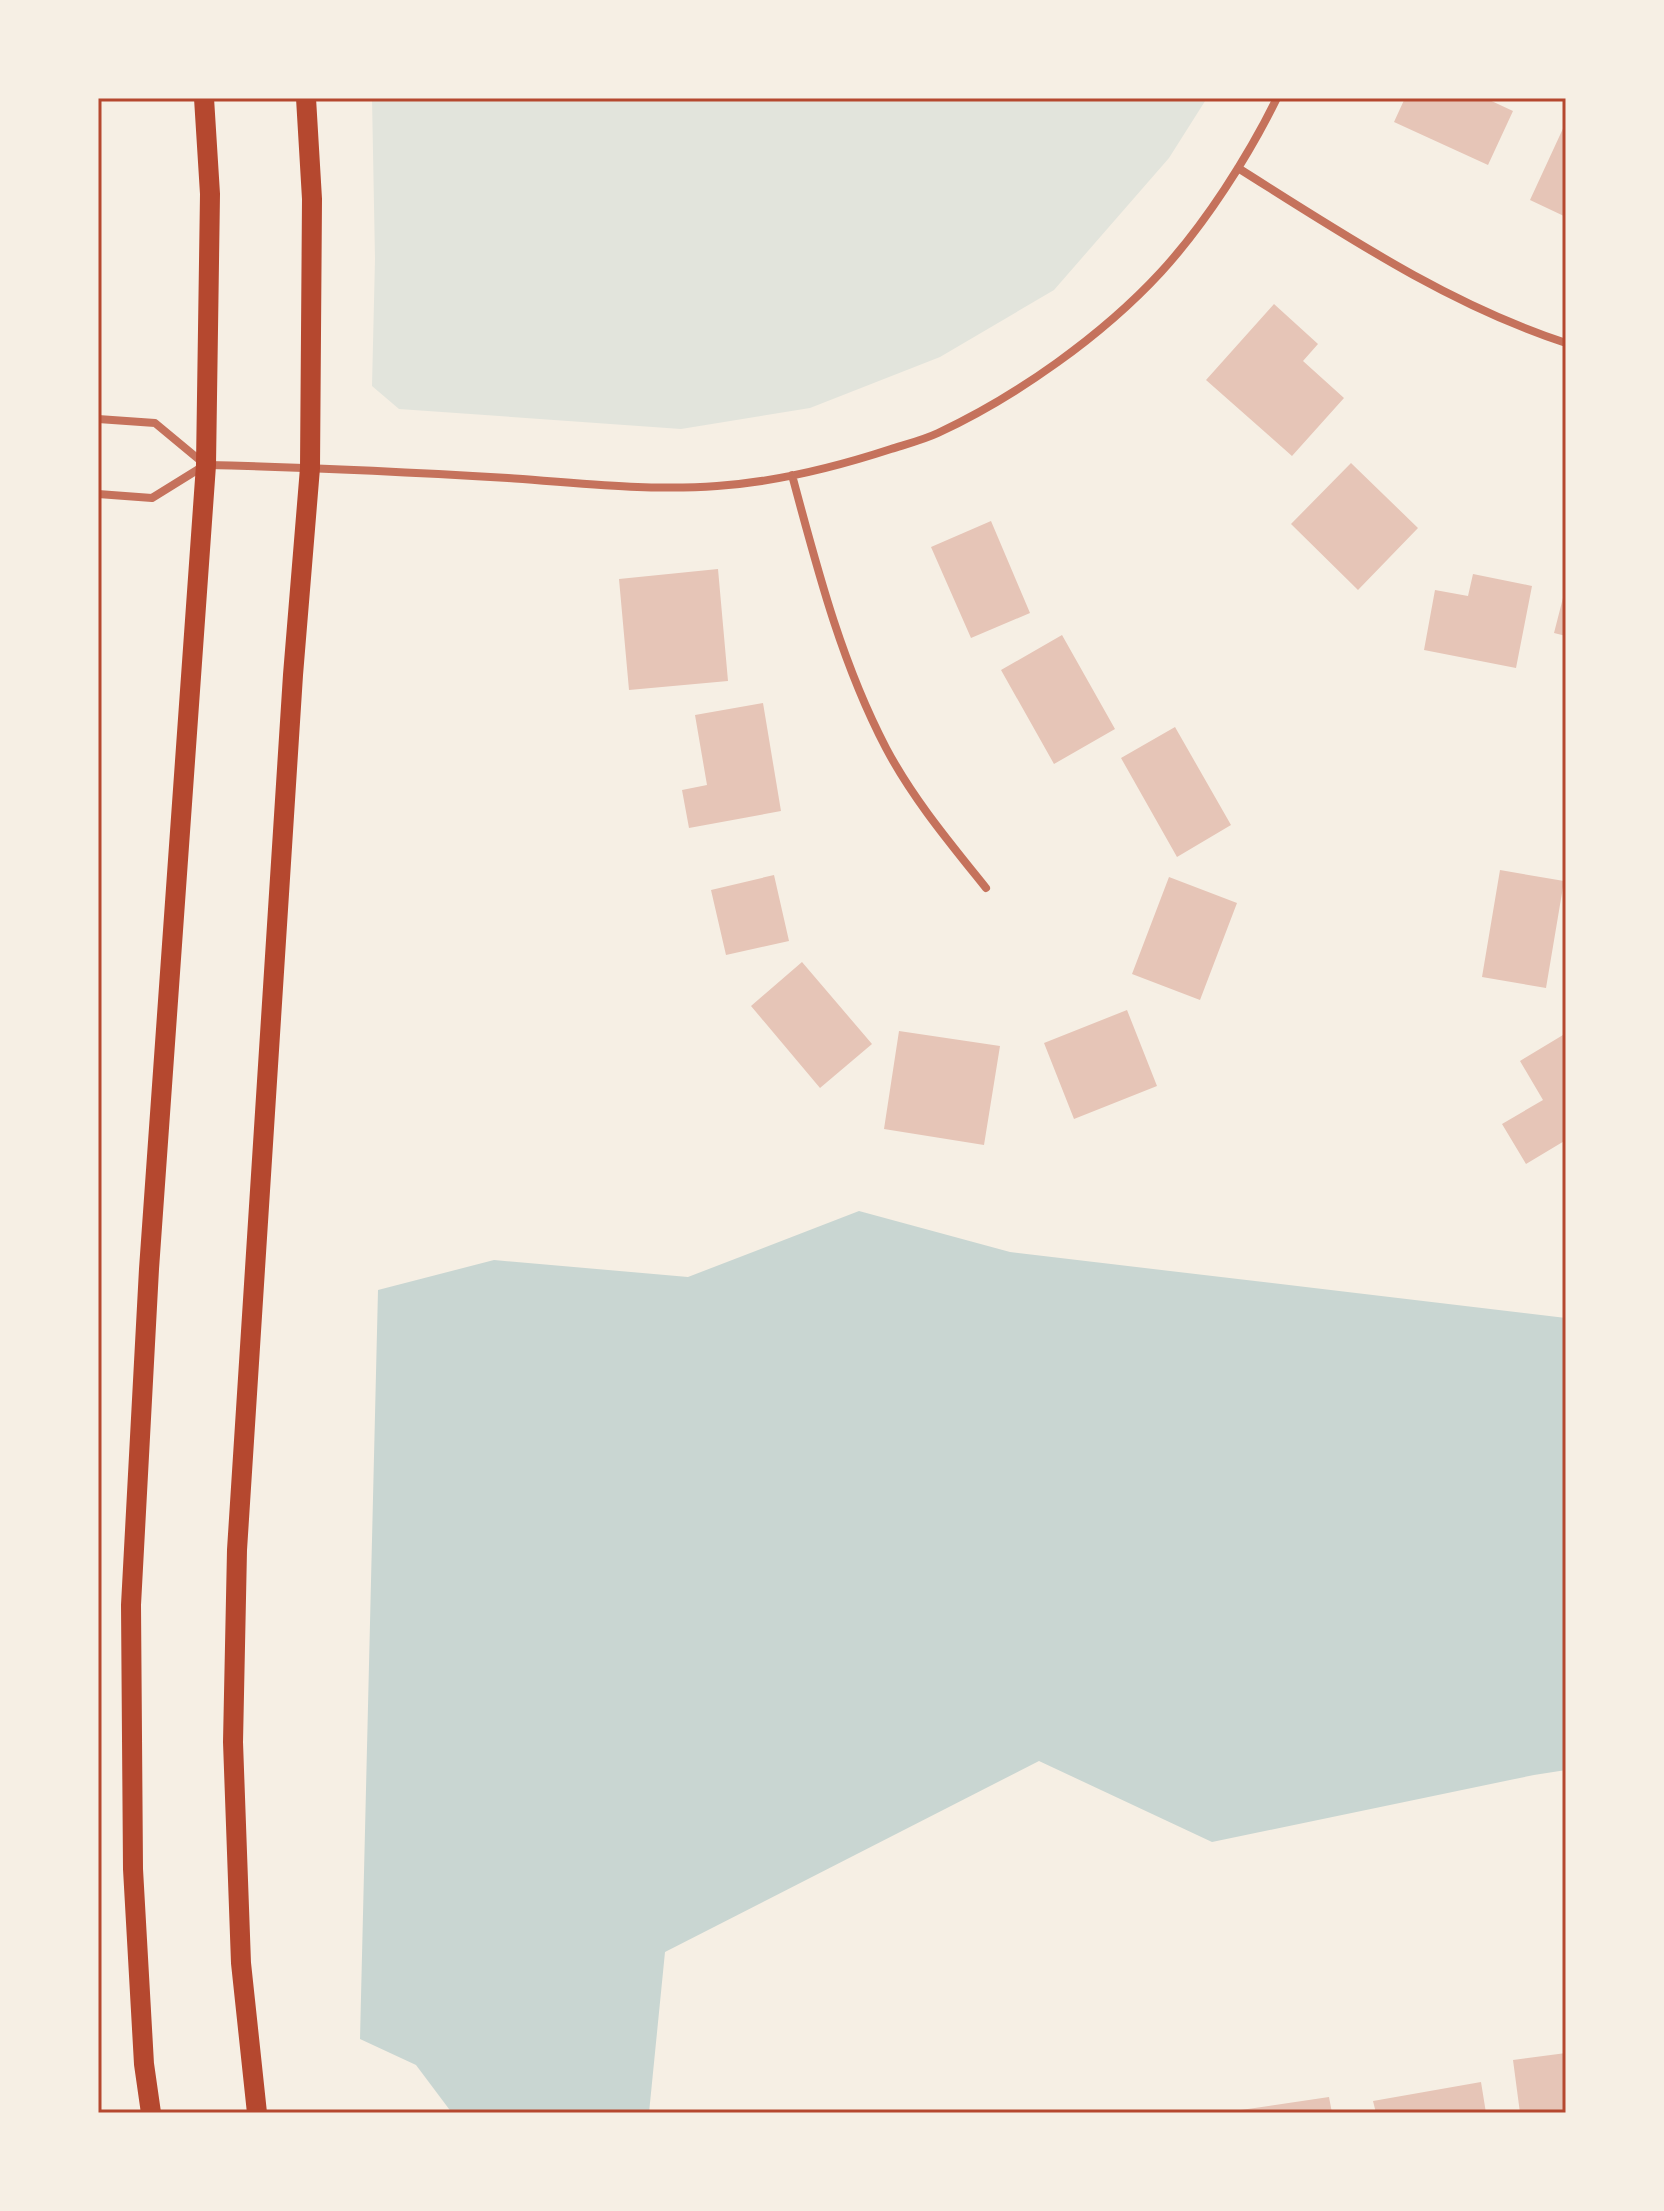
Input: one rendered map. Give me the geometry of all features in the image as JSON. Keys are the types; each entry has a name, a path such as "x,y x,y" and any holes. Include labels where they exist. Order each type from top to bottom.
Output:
{"main road":[{"path":"151,2113 144,2064 133,1869 131,1605 150,1254 206,465 210,194 204,98"},
{"path":"257,2113 241,1963 233,1758 237,1550 306,467 312,199 306,98"}],"street":[{"path":"98,494 152,498 206,465 306,467 628,486 717,486 792,475 869,456 936,434 1009,395 1065,357 1161,272 1238,168 1277,98"},
{"path":"1238,168 1385,260 1479,309 1566,343"},
{"path":"98,419 155,423 206,465"},
{"path":"792,475 838,638 886,748 935,825 986,888"}],"shaded area":[{"path":"372,98 1207,98 1169,158 1054,290 940,357 810,408 681,429 399,409 372,386 375,259"},
{"path":"859,1211 1010,1252 1566,1318 1566,1770 1212,1842 1039,1761 665,1952 649,2113 452,2113 416,2065 360,2039 378,1290 494,1260 688,1277"}],"building":[{"path":"1405,98 1485,98 1513,111 1488,165 1394,122"},
{"path":"1566,122 1566,217 1530,200"},
{"path":"1274,304 1318,344 1303,361 1344,398 1292,456 1206,380"},
{"path":"1351,463 1418,528 1358,590 1291,524"},
{"path":"991,521 1030,613 971,638 931,547"},
{"path":"718,569 728,681 629,690 619,579"},
{"path":"1473,574 1532,586 1516,668 1424,650 1435,590 1468,596"},
{"path":"1566,590 1566,636 1554,633"},
{"path":"1062,635 1115,729 1054,764 1001,670"},
{"path":"763,703 781,811 689,828 682,790 707,785 695,715"},
{"path":"1175,727 1231,825 1177,857 1121,758"},
{"path":"1500,870 1564,881 1546,988 1482,977"},
{"path":"774,875 789,941 726,955 711,890"},
{"path":"1169,877 1237,903 1200,1000 1132,974"},
{"path":"802,962 872,1044 820,1088 751,1006"},
{"path":"1127,1010 1157,1086 1074,1119 1044,1043"},
{"path":"899,1031 1000,1046 984,1145 884,1129"},
{"path":"1563,1035 1566,1040 1566,1140 1526,1164 1502,1124 1543,1100 1520,1061"},
{"path":"1566,2053 1566,2113 1520,2113 1513,2060"},
{"path":"1481,2082 1486,2113 1376,2113 1373,2101"},
{"path":"1329,2097 1332,2113 1234,2113 1234,2111"}]}
